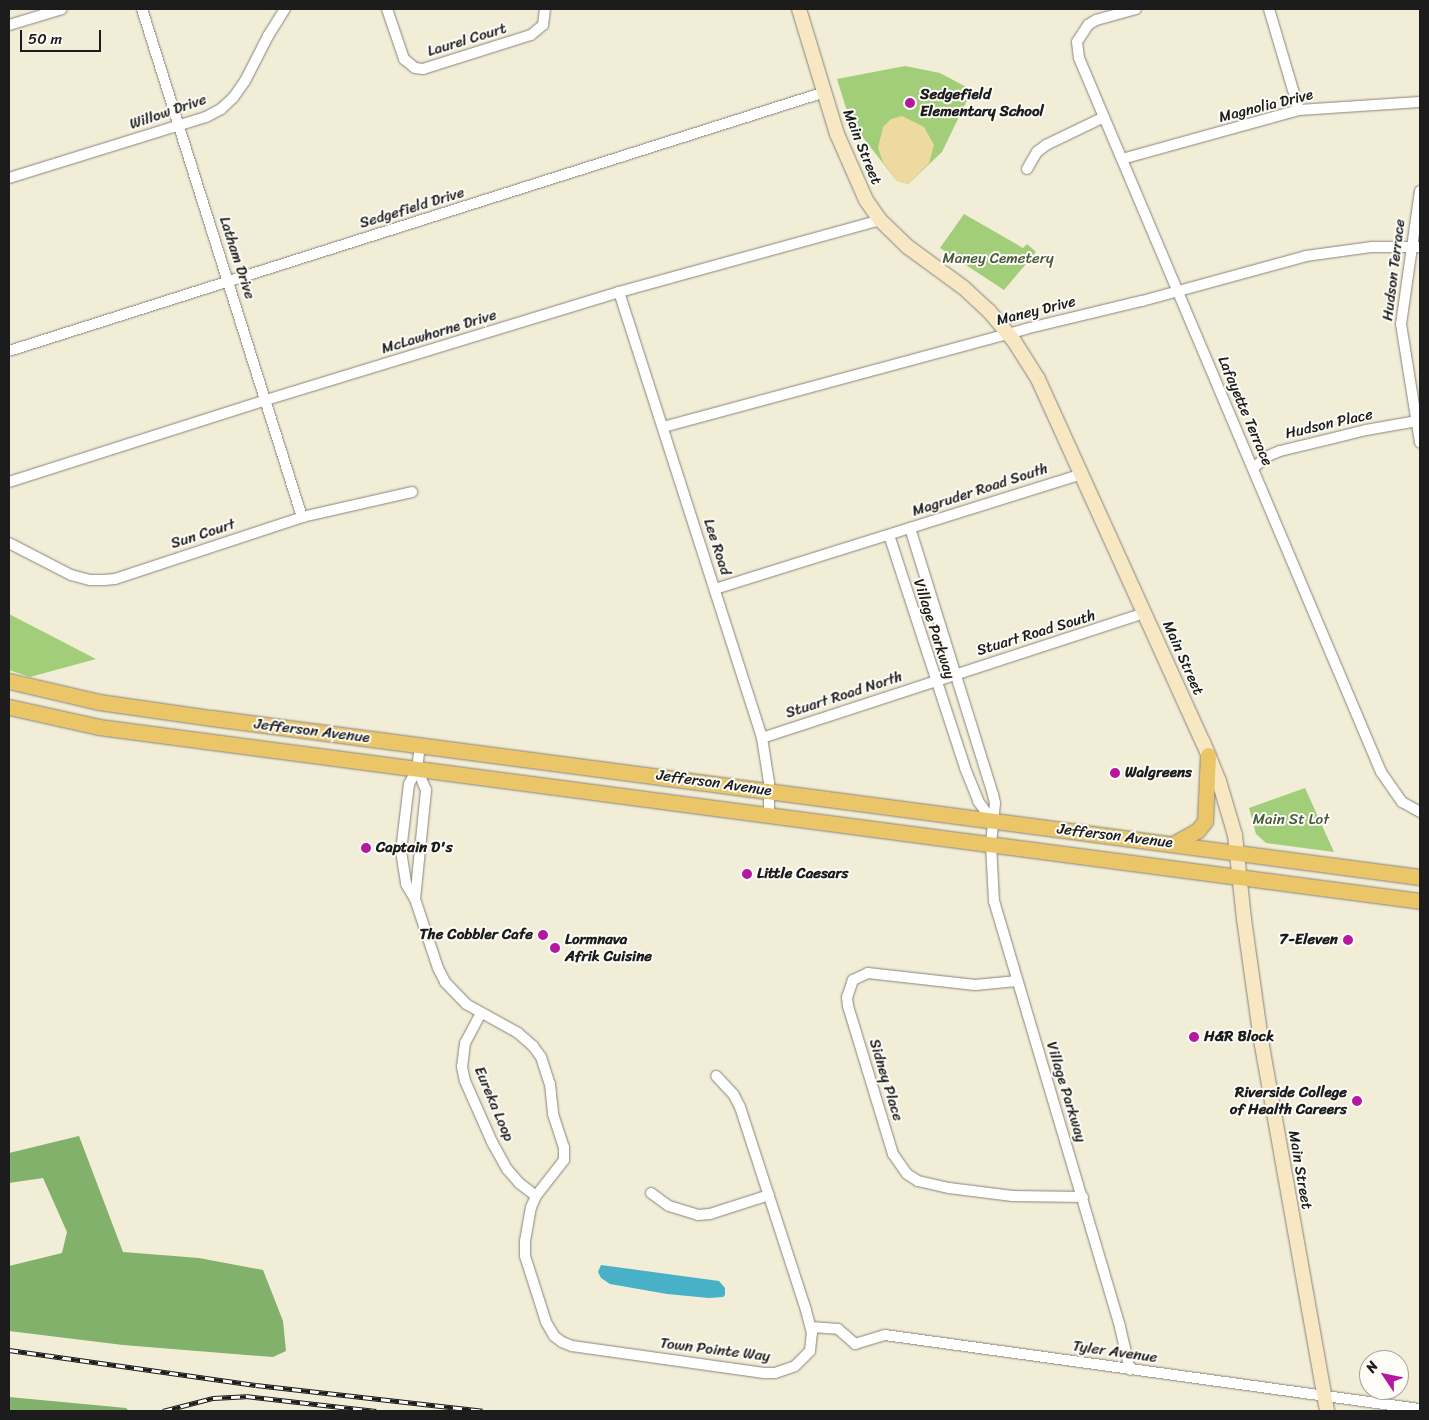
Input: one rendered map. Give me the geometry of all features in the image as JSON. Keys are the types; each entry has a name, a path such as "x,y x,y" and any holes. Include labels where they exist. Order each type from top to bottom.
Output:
{"main road":[{"name":"Main Street","path":"799,9 849,165 866,200 880,220 908,247 969,292 1009,333 1038,379 1208,754 1232,822 1238,852 1260,1037 1327,1411"},
{"name":"Jefferson Avenue","path":"9,682 99,702 1420,877"},
{"name":"Jefferson Avenue","path":"9,706 99,727 1420,901"},
{"path":"1173,844 1198,830 1205,821 1208,754"}],"street":[{"path":"9,25 62,9"},
{"name":"Latham Drive","path":"142,9 302,517"},
{"name":"Willow Drive","path":"9,178 206,118 221,109 233,98 245,81 268,36 285,9"},
{"name":"Laurel Court","path":"387,9 404,59 409,64 423,69 531,36 543,25 545,9"},
{"name":"Lafayette Terrace","path":"1136,9 1103,18 1088,25 1081,32 1077,50 1381,772 1402,802 1420,812"},
{"path":"1269,9 1299,110"},
{"name":"Sedgefield Drive","path":"9,351 825,92"},
{"name":"Magnolia Drive","path":"1122,159 1299,110 1420,102"},
{"path":"1027,169 1037,152 1046,145 1104,117"},
{"name":"Hudson Terrace","path":"1420,191 1416,247 1401,324 1420,442"},
{"name":"McLawhorne Drive","path":"9,482 266,400 619,292 880,220"},
{"name":"Maney Drive","path":"663,427 1009,333 1178,291 1306,256 1372,247 1416,247"},
{"name":"Lee Road","path":"619,292 762,738 767,760 770,815"},
{"name":"Hudson Place","path":"1252,468 1280,450 1366,430 1417,421"},
{"name":"Magruder Road South","path":"715,590 1081,474"},
{"name":"Sun Court","path":"9,543 71,575 90,580 104,580 302,517 412,492"},
{"name":"Village Parkway","path":"910,528 995,803 991,844 994,902 1083,1197 1120,1327 1130,1370"},
{"name":"Village Parkway","path":"888,535 952,731 978,801 992,820"},
{"name":"Stuart Road South","path":"935,680 1144,613"},
{"name":"Stuart Road North","path":"762,738 935,680"},
{"path":"952,731 971,726"},
{"path":"420,745 417,769 409,784 401,852 406,884 415,899 438,968 445,982 466,1004 523,1036 541,1057 547,1070 553,1114 565,1154 561,1167 536,1196"},
{"path":"415,899 418,885 419,842 426,790 417,769"},
{"name":"Sidney Place","path":"1017,982 968,985 868,972 854,980 847,997 848,1006 893,1154 907,1174 918,1181 958,1190 1012,1196 1083,1197"},
{"name":"Eureka Loop","path":"481,1013 466,1043 462,1067 465,1081 492,1142 507,1169 519,1183 536,1196"},
{"name":"Town Pointe Way","path":"536,1196 531,1207 525,1242 525,1256 546,1322 554,1336 562,1342 572,1346 775,1373 795,1366 806,1356 812,1342 811,1326 740,1107 727,1086 716,1076"},
{"path":"651,1193 669,1206 698,1215 710,1214 769,1195"},
{"name":"Tyler Avenue","path":"811,1326 838,1330 855,1344 885,1335 1420,1409"}],"green space":[{"path":"905,66 940,73 972,90 942,152 908,184 897,181 850,121 837,79"},
{"name":"Maney Cemetery","path":"964,214 1023,248 1027,244 1036,252 1004,290 940,248"},
{"path":"9,614 96,659 30,677 9,670"},
{"name":"Main St Lot","path":"1305,788 1334,852 1266,843 1256,834 1249,808"},
{"path":"79,1136 123,1252 199,1258 263,1270 283,1321 286,1351 273,1357 123,1345 9,1331 9,1266 62,1253 67,1232 43,1178 9,1183 9,1153"},
{"path":"9,1397 126,1408 129,1411 9,1411"}],"sand":[{"path":"902,116 924,127 934,145 929,163 908,184 897,181 883,162 878,148 883,127 891,119"}],"water":[{"path":"601,1265 719,1281 725,1288 725,1295 723,1297 709,1298 667,1294 610,1284 601,1278 598,1272"}],"railway":[{"path":"9,1350 256,1385 483,1411"},
{"path":"163,1411 213,1398 246,1396 376,1411"}],"place":[{"name":"Sedgefield Elementary School","path":"910,103"},
{"name":"Walgreens","path":"1115,773"},
{"name":"Captain D's","path":"366,848"},
{"name":"Little Caesars","path":"747,874"},
{"name":"The Cobbler Cafe","path":"543,935"},
{"name":"7-Eleven","path":"1348,940"},
{"name":"Lormnava Afrik Cuisine","path":"555,948"},
{"name":"H&R Block","path":"1194,1037"},
{"name":"Riverside College of Health Careers","path":"1357,1101"}]}
